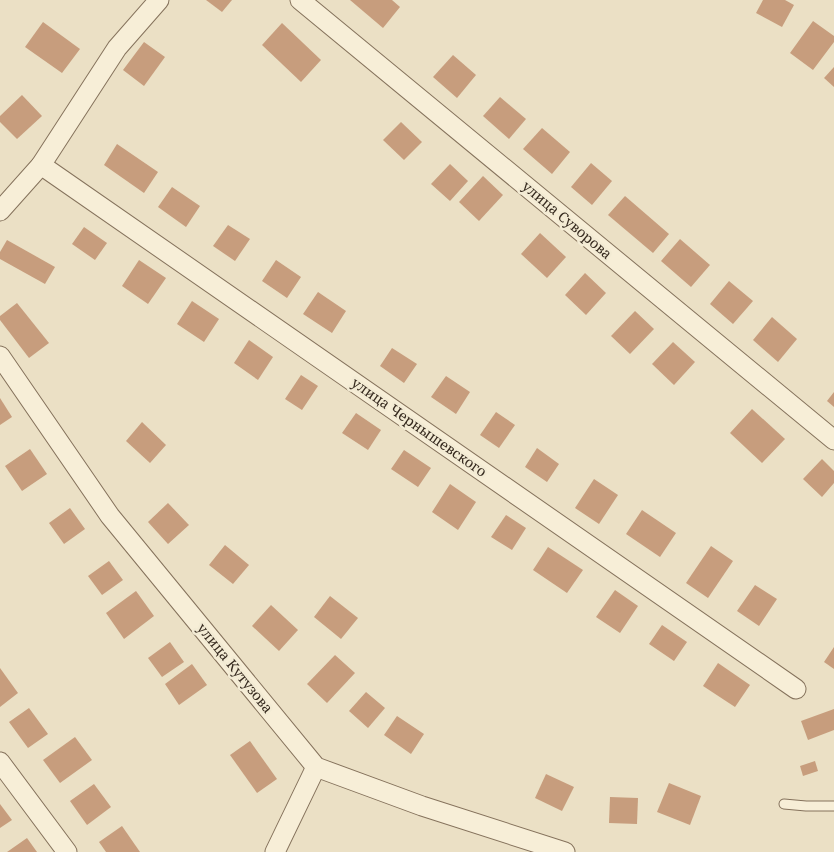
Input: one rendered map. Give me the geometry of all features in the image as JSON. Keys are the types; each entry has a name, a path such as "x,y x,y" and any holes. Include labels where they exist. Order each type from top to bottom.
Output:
{"street":[{"path":"0,211 41,165 117,48 159,0"},
{"name":"улица Суворова","path":"300,0 834,440"},
{"name":"улица Чернышевского","path":"41,165 796,689"},
{"name":"улица Кутузова","path":"0,356 110,516 316,767"},
{"path":"0,762 67,852"},
{"path":"275,852 316,767 422,806 565,852"}],"lane":[{"path":"784,804 834,806"}],"building":[{"path":"206,0 232,0 222,12"},
{"path":"350,0 392,0 400,7 383,28"},
{"path":"763,0 785,0 794,5 782,27 756,13"},
{"path":"813,21 834,36 834,42 813,70 790,53"},
{"path":"43,22 80,49 62,73 25,47"},
{"path":"282,23 321,60 301,82 262,45"},
{"path":"144,42 165,57 144,86 123,70"},
{"path":"453,55 476,75 457,98 433,77"},
{"path":"834,67 834,87 824,78"},
{"path":"22,95 42,116 17,139 0,122 0,116"},
{"path":"500,97 526,119 509,139 483,116"},
{"path":"401,122 422,142 404,160 383,140"},
{"path":"542,128 570,152 552,174 523,149"},
{"path":"117,144 158,172 144,193 104,165"},
{"path":"591,163 612,181 592,205 571,187"},
{"path":"450,164 468,181 450,201 431,184"},
{"path":"483,176 503,195 479,221 459,202"},
{"path":"172,187 200,206 186,227 158,207"},
{"path":"625,196 669,234 653,253 608,215"},
{"path":"228,225 250,239 235,261 213,246"},
{"path":"84,227 107,243 95,260 72,244"},
{"path":"540,233 566,257 547,278 521,254"},
{"path":"680,239 710,265 691,287 661,261"},
{"path":"7,240 55,267 45,284 0,259 0,252"},
{"path":"139,260 166,278 148,304 122,286"},
{"path":"276,260 301,277 287,298 262,281"},
{"path":"585,273 606,293 586,315 565,295"},
{"path":"729,281 753,301 733,324 710,304"},
{"path":"318,292 346,311 332,333 303,314"},
{"path":"192,301 219,319 204,342 177,324"},
{"path":"17,303 49,343 29,358 0,320 0,316"},
{"path":"635,311 654,329 630,354 611,336"},
{"path":"772,317 797,339 778,362 753,340"},
{"path":"249,340 273,357 258,380 234,363"},
{"path":"673,342 695,362 674,385 652,364"},
{"path":"392,348 417,364 404,383 380,366"},
{"path":"301,375 318,386 302,410 285,399"},
{"path":"446,376 470,392 456,414 431,397"},
{"path":"834,392 834,407 827,401"},
{"path":"0,398 12,417 0,425"},
{"path":"752,409 785,439 762,463 730,433"},
{"path":"496,412 515,425 499,448 480,435"},
{"path":"356,413 381,430 368,450 342,433"},
{"path":"142,422 166,445 150,463 126,441"},
{"path":"537,448 559,464 547,482 525,467"},
{"path":"30,449 47,474 22,491 5,466"},
{"path":"404,450 431,468 418,487 391,469"},
{"path":"822,459 834,471 834,483 822,497 803,479"},
{"path":"594,479 618,495 599,524 575,508"},
{"path":"450,484 476,502 458,530 432,512"},
{"path":"168,503 189,525 168,544 148,522"},
{"path":"70,508 85,529 64,544 49,523"},
{"path":"642,510 676,533 660,557 626,534"},
{"path":"506,515 526,528 512,550 491,537"},
{"path":"225,545 249,565 233,584 209,565"},
{"path":"711,546 733,561 708,598 686,583"},
{"path":"548,547 583,570 567,593 533,570"},
{"path":"109,561 123,580 102,595 88,576"},
{"path":"755,585 777,599 759,626 737,611"},
{"path":"615,590 638,606 620,633 596,617"},
{"path":"136,591 154,616 124,639 106,613"},
{"path":"330,596 358,618 341,639 314,617"},
{"path":"271,605 298,630 279,651 252,626"},
{"path":"662,625 687,642 674,661 649,644"},
{"path":"170,642 184,662 162,677 148,658"},
{"path":"834,647 834,669 824,662"},
{"path":"335,655 355,673 327,703 307,684"},
{"path":"718,663 750,685 735,707 703,686"},
{"path":"192,664 207,685 179,705 165,684"},
{"path":"0,668 18,693 0,707"},
{"path":"366,692 385,708 368,728 349,711"},
{"path":"29,708 48,734 28,748 9,722"},
{"path":"834,709 834,730 808,740 801,721"},
{"path":"397,716 424,734 411,754 384,735"},
{"path":"75,737 92,760 60,783 43,760"},
{"path":"250,741 277,779 257,793 230,755"},
{"path":"815,761 818,771 803,776 800,766"},
{"path":"546,774 574,787 562,811 535,798"},
{"path":"669,783 701,796 690,825 657,812"},
{"path":"94,784 111,807 87,825 70,801"},
{"path":"610,797 638,798 637,824 609,823"},
{"path":"0,804 12,820 0,828"},
{"path":"122,826 140,852 106,852 99,842"},
{"path":"27,838 37,852 7,852"}]}
